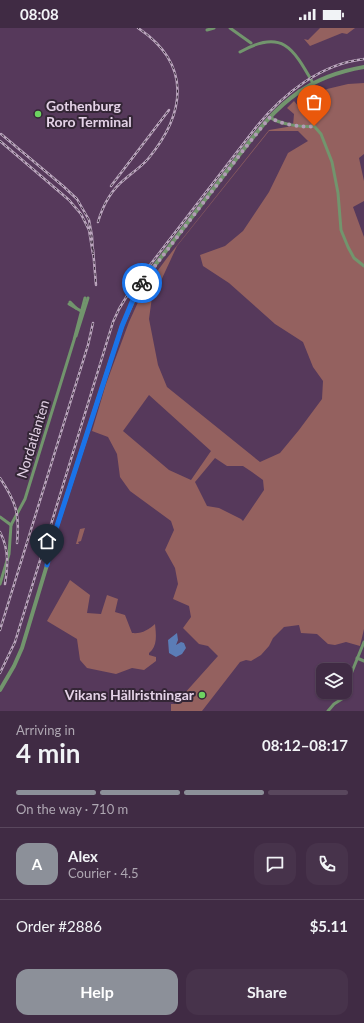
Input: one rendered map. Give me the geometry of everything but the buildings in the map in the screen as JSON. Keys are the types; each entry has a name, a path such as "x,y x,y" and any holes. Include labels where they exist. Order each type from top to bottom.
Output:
{"street":[{"path":"208,30 214,28"},
{"path":"230,28 251,43"},
{"path":"240,52 255,41"},
{"path":"286,42 290,45 313,83"},
{"path":"0,690 14,666 22,648 47,565 56,529 122,326 132,302 149,273 254,135 270,117 313,83 337,73 364,67"},
{"path":"300,93 314,126 321,134 332,162 338,193 341,230 354,258 364,266"},
{"path":"270,117 273,120 294,125 314,126"},
{"name":"Nordatlanten","path":"0,584 9,554 11,525 26,499 86,298"},
{"path":"69,303 77,309 83,311"},
{"path":"0,517 11,525"},
{"path":"328,711 334,704 345,697 349,679 364,642"},
{"path":"357,658 364,661"}],"shaded area":[{"path":"320,28 355,28 347,34 342,33 310,46 304,39 308,40"},
{"path":"364,83 364,154 359,158 364,181 364,201 353,207 364,237 364,629 360,646 346,642 335,645 328,644 317,634 301,633 299,625 284,627 273,638 269,646 261,655 251,661 246,660 240,662 202,711 171,711 171,704 175,704 218,656 208,646 199,644 183,628 191,617 189,606 173,599 178,584 175,568 165,550 174,530 171,521 130,491 120,477 117,454 108,437 92,431 106,384 129,322 144,289 167,258 269,130 293,126 294,114 287,108 294,101 299,107 327,89 348,84","holes":["269,131 298,131 308,141 288,153 269,192 243,231 225,246 200,255 203,266 229,283 275,324 303,342 313,367 323,381 322,399 299,430 280,453 260,462 167,387 158,365 149,319 152,297 177,246","149,395 211,451 191,480 169,470 123,431","215,458 227,466 243,466 263,480 264,490 243,521 219,508 207,506 195,482"]},
{"path":"85,528 81,541 78,542 79,544 76,544 80,529"},
{"path":"70,580 90,595 87,613 101,614 107,595 118,599 115,612 125,615 132,633 145,631 155,624 155,643 149,655 156,657 156,661 144,670 132,668 116,674 87,668 80,660 77,639 47,621"}],"water":[{"path":"177,633 178,640 176,645 181,642 184,643 186,648 182,654 176,657 169,653 168,640"}],"railway":[{"path":"98,222 102,210 112,193 120,183 148,159 161,142 176,107 178,90 175,73 168,57 155,42 138,28"},
{"path":"0,673 15,642 113,322 119,309 130,291 257,126 279,102 304,82 318,74 348,62 364,59"},
{"path":"111,186 169,110"},
{"path":"0,141 69,200 81,214 89,230 93,254 89,220 77,199 1,134"},
{"path":"93,249 96,285"},
{"path":"0,630 88,345 93,323"},
{"path":"0,478 10,494 16,509 18,524 17,543"},
{"path":"0,532 5,545 7,558 5,584"}],"way so far":[{"path":"142,283 254,135 270,117 273,120 294,125 314,126"}],"place":[{"name":"Gothenburg Roro Terminal","path":"38,114"},
{"name":"Vikans Hällristningar","path":"202,695"}],"route":[{"path":"47,565 56,529 122,326 142,283"}]}
